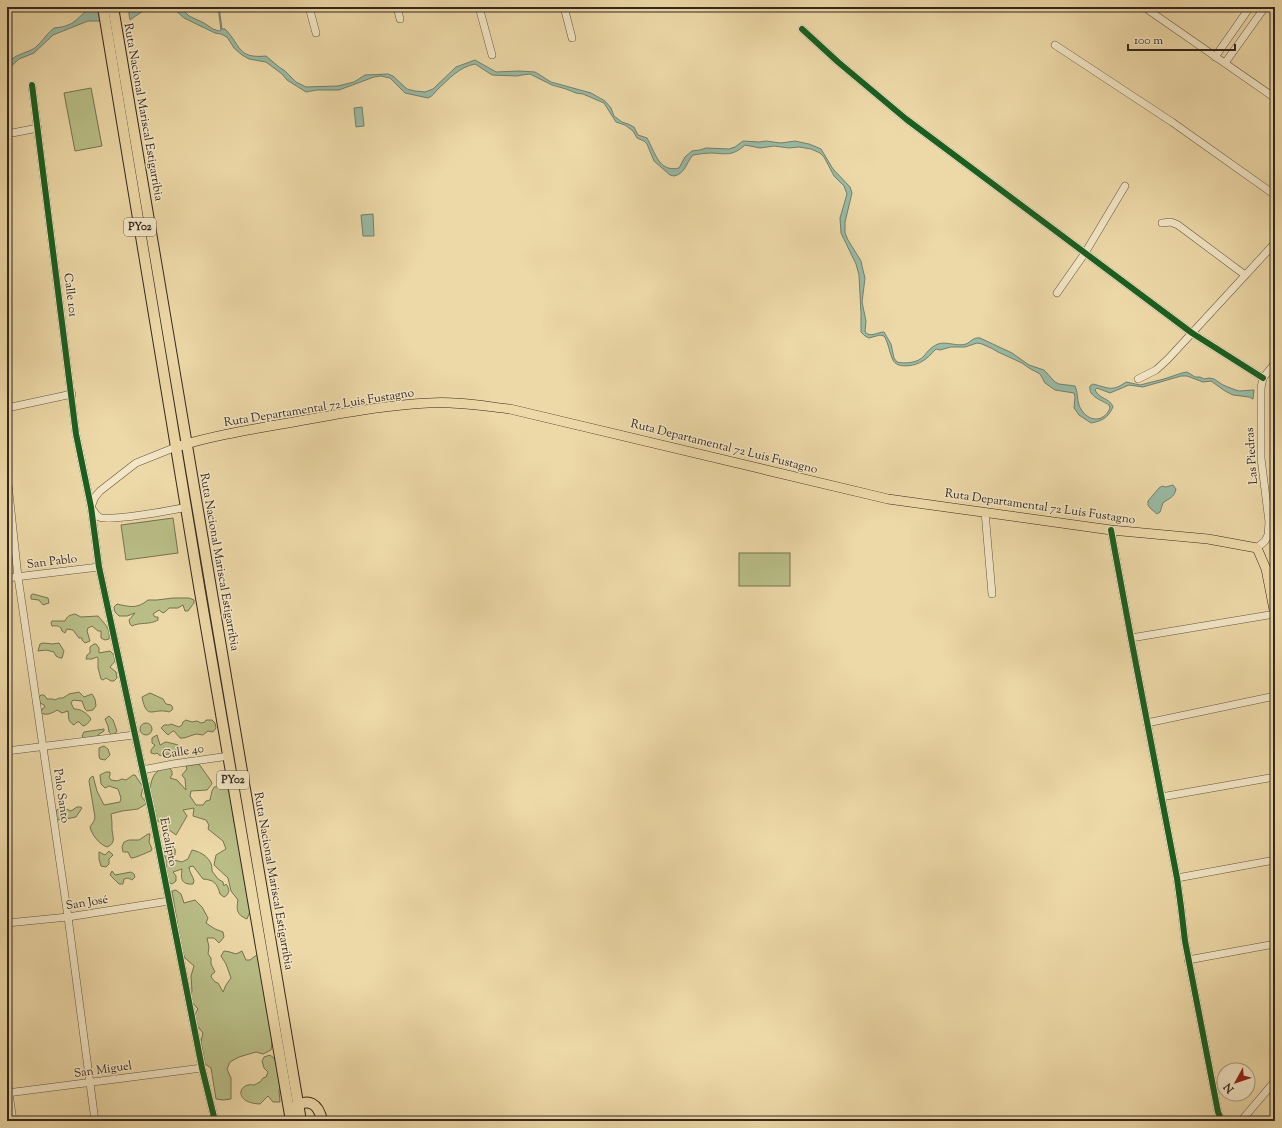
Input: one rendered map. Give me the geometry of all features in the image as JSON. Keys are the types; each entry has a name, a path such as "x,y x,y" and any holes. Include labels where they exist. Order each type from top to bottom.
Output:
{"highway":[{"name":"Ruta Nacional Mariscal Estigarribia","path":"103,7 290,1117"},
{"name":"Ruta Nacional Mariscal Estigarribia","path":"112,7 301,1121"},
{"path":"290,1117 295,1107 308,1103 314,1104 318,1108 322,1121"}],"main road":[{"name":"Ruta Departamental 72 Luis Fustagno","path":"176,447 240,431 352,412 413,404 455,403 510,409 888,499 1111,530 1208,539 1257,548"},
{"path":"1257,548 1266,569 1275,614"}],"street":[{"path":"309,7 316,33"},
{"path":"397,7 400,19"},
{"path":"479,7 492,56"},
{"path":"564,7 572,38"},
{"path":"1144,7 1275,98"},
{"path":"1215,57 1250,7"},
{"path":"1225,63 1265,7"},
{"path":"802,29 838,62 906,119 1192,333 1263,378"},
{"path":"1055,45 1172,122 1275,195"},
{"name":"Calle 101","path":"32,85 76,434 91,507 99,568"},
{"path":"7,134 38,128"},
{"path":"1057,293 1085,253 1125,186"},
{"path":"1162,223 1171,222 1178,225 1245,275"},
{"path":"1138,379 1156,370 1168,359 1275,243"},
{"name":"Las Piedras","path":"1257,548 1265,540 1268,534 1269,522 1261,458 1261,388 1263,378 1275,363"},
{"path":"7,408 72,394"},
{"path":"176,447 136,463 100,491 95,497 91,507 98,516 104,518 134,516 187,507"},
{"name":"Palo Santo","path":"7,474 18,577 68,917 95,1121"},
{"path":"985,512 992,594"},
{"path":"1111,530 1176,878 1188,960 1218,1112 1222,1121"},
{"name":"San Pablo","path":"7,578 99,568"},
{"name":"Eucalipto","path":"99,568 169,901 202,1068 215,1121"},
{"path":"1131,638 1275,614"},
{"path":"1147,723 1275,696"},
{"path":"7,751 134,735"},
{"name":"Calle 40","path":"142,770 229,756"},
{"path":"1161,797 1275,777"},
{"path":"1176,878 1275,860"},
{"name":"San José","path":"7,923 68,917 169,901"},
{"path":"1188,960 1275,944"},
{"name":"San Miguel","path":"8,1093 202,1068"},
{"path":"7,1080 13,1121"},
{"path":"1241,1121 1275,1081"}],"green space":[{"path":"91,88 102,146 75,151 64,93"},
{"path":"173,518 178,553 126,560 121,525"},
{"path":"739,553 790,553 790,586 739,586"},
{"path":"33,594 48,598 49,603 43,605 39,600 31,599 31,595"},
{"path":"189,598 194,600 194,603 188,611 185,611 183,605 178,608 169,608 163,613 159,610 153,614 155,617 158,617 158,620 155,622 132,626 129,620 135,613 127,616 119,616 115,612 114,607 117,604 137,606 148,600"},
{"path":"75,614 81,617 98,616 108,629 109,639 105,640 101,638 101,631 98,631 92,626 88,628 87,631 90,641 85,643 73,630 67,629 65,633 58,626 52,626 52,621 65,621 69,616"},
{"path":"59,643 64,651 62,658 56,656 54,652 46,650 38,651 40,644"},
{"path":"96,644 99,648 99,653 110,651 114,655 115,661 110,667 116,672 117,678 114,681 106,678 103,680 101,679 97,657 86,659 87,655 90,653 90,647"},
{"path":"79,692 84,697 92,694 95,699 96,706 93,710 87,711 82,701 73,700 71,703 74,709 84,712 91,719 86,725 83,726 77,722 74,725 70,722 68,711 62,713 57,710 47,714 41,713 42,709 45,707 40,703 39,697 41,695 44,695 47,699 55,700 63,698 69,694"},
{"path":"150,693 163,699 166,704 171,705 173,708 172,710 169,712 151,712 146,709 142,697"},
{"path":"109,716 113,720 117,731 112,735 109,732 105,719"},
{"path":"186,720 201,723 205,722 206,720 212,720 215,723 216,728 213,732 208,731 203,735 196,734 180,738 174,731 168,735 161,728 164,725 171,724 179,727"},
{"path":"144,723 148,723 152,729 148,735 144,735 140,731 140,727"},
{"path":"104,729 104,731 99,734 97,738 84,738 82,736 84,732"},
{"path":"157,735 160,745 165,742 178,745 178,749 164,756 157,753 151,753 151,750 155,745 152,743 152,738"},
{"path":"104,746 108,749 110,755 105,760 100,759 99,756 99,748"},
{"path":"199,764 212,784 207,790 191,791 190,796 196,805 203,805 206,801 210,800 214,787 227,786 231,798 234,823 238,826 249,896 248,902 251,909 247,919 241,916 238,912 238,900 231,891 228,878 214,865 216,855 226,849 223,841 208,829 209,825 206,820 193,816 194,808 183,810 187,816 176,835 161,824 152,814 150,793 152,779 156,773 161,769 168,767 172,771 170,778 177,780 186,790 185,779 182,775 187,769 186,766"},
{"path":"110,772 109,777 111,780 117,781 122,779 126,780 135,775 143,787 141,796 146,802 146,804 138,809 111,814 113,842 107,847 96,839 90,827 95,817 89,781 93,776 97,791 104,805 120,802 121,798 118,789 109,786 105,788 101,784 100,775"},
{"path":"77,807 82,808 76,817 66,819 62,818 59,820 56,819 56,811 58,809 61,810 64,808 71,811"},
{"path":"150,834 149,842 152,849 151,851 131,858 128,852 123,852 122,847 124,842 129,840 139,840"},
{"path":"172,846 175,849 174,860 182,862 188,859 192,850 199,852 206,857 211,863 212,871 218,879 223,882 224,886 226,884 229,890 227,894 224,897 220,894 218,887 210,880 203,879 193,866 189,867 194,881 193,884 186,883 182,880 182,869 173,872 176,876 176,881 172,884 168,882 166,871 167,861 164,855 164,848"},
{"path":"109,851 113,855 109,859 109,864 106,867 101,866 99,852 105,855"},
{"path":"112,871 115,875 131,872 135,877 132,880 128,878 124,879 123,884 119,884 110,875"},
{"path":"176,890 181,894 184,903 195,900 202,907 208,918 206,923 223,932 224,937 219,943 214,938 207,938 209,947 208,954 211,958 211,964 215,972 211,977 218,983 223,992 231,978 226,964 221,956 224,951 236,954 242,951 246,960 250,960 258,954 273,1037 271,1050 263,1054 256,1052 239,1057 230,1062 227,1069 231,1078 231,1099 216,1099 211,1068 205,1064 201,1042 203,1033 196,1024 195,1014 198,1009 192,1002 190,995 192,991 191,976 194,966 185,958 182,951 172,891"},
{"path":"270,1055 275,1059 283,1085 279,1090 280,1102 273,1102 268,1096 260,1104 251,1103 242,1097 242,1089 260,1082 266,1077 268,1072 264,1068 262,1061 264,1057"}],"shaded area":[{"path":"91,7 97,7 100,21 88,21 53,35 34,53 19,59 7,70 10,61 18,55 36,47 54,28 71,24"},
{"path":"128,7 147,7 130,20"},
{"path":"172,7 180,7 189,16 219,31 221,30 219,7 222,29 225,29 241,50 250,55 266,56 296,82 306,87 338,86 354,82 365,75 388,74 393,76 407,89 425,92 433,89 456,67 475,60 496,72 535,72 551,82 591,93 605,101 611,108 614,116 622,122 634,127 638,135 647,138 658,160 666,167 672,169 679,168 685,157 692,151 706,148 729,149 735,147 743,141 766,141 781,143 795,141 809,144 821,149 833,169 850,187 852,193 845,222 845,233 861,261 865,278 862,302 866,321 865,332 872,335 884,332 891,344 894,358 897,362 915,362 932,348 941,343 963,345 976,338 980,338 1012,353 1029,365 1044,370 1055,382 1075,386 1079,405 1085,415 1094,419 1103,417 1110,408 1109,405 1093,396 1090,386 1093,384 1107,388 1114,388 1126,382 1140,385 1187,372 1195,377 1214,379 1223,385 1239,391 1254,390 1253,399 1233,395 1211,381 1203,382 1187,376 1181,376 1143,387 1129,385 1110,393 1097,388 1095,390 1097,393 1112,404 1113,407 1109,414 1104,418 1091,423 1079,415 1074,408 1074,393 1055,390 1045,383 1040,374 1022,363 982,344 977,343 965,347 951,347 940,350 936,349 918,363 906,366 898,365 893,360 884,336 880,335 869,338 861,332 859,275 856,264 841,233 840,218 847,194 844,186 834,176 824,157 820,153 811,149 799,147 789,148 774,146 760,148 745,145 741,149 730,154 710,153 693,155 683,171 674,176 670,175 654,161 647,144 644,141 637,138 633,131 625,125 616,122 604,103 583,94 552,85 530,74 517,76 492,75 475,64 459,71 428,98 405,93 390,78 381,76 374,77 339,90 317,90 306,92 287,80 282,74 266,62 249,59 242,55 234,48 227,37 184,18"},
{"path":"362,107 364,126 356,127 354,108"},
{"path":"373,214 374,236 363,236 361,215"},
{"path":"1173,485 1176,489 1174,494 1163,503 1160,512 1157,514 1150,508 1148,501 1162,486 1166,487"}],"cycle path":[{"path":"802,29 838,62 906,119 1192,333 1263,378"},
{"path":"32,85 76,434 91,507 99,567 152,814 202,1068 215,1121"},
{"path":"1111,530 1177,878 1185,941 1218,1112 1222,1121"}]}
